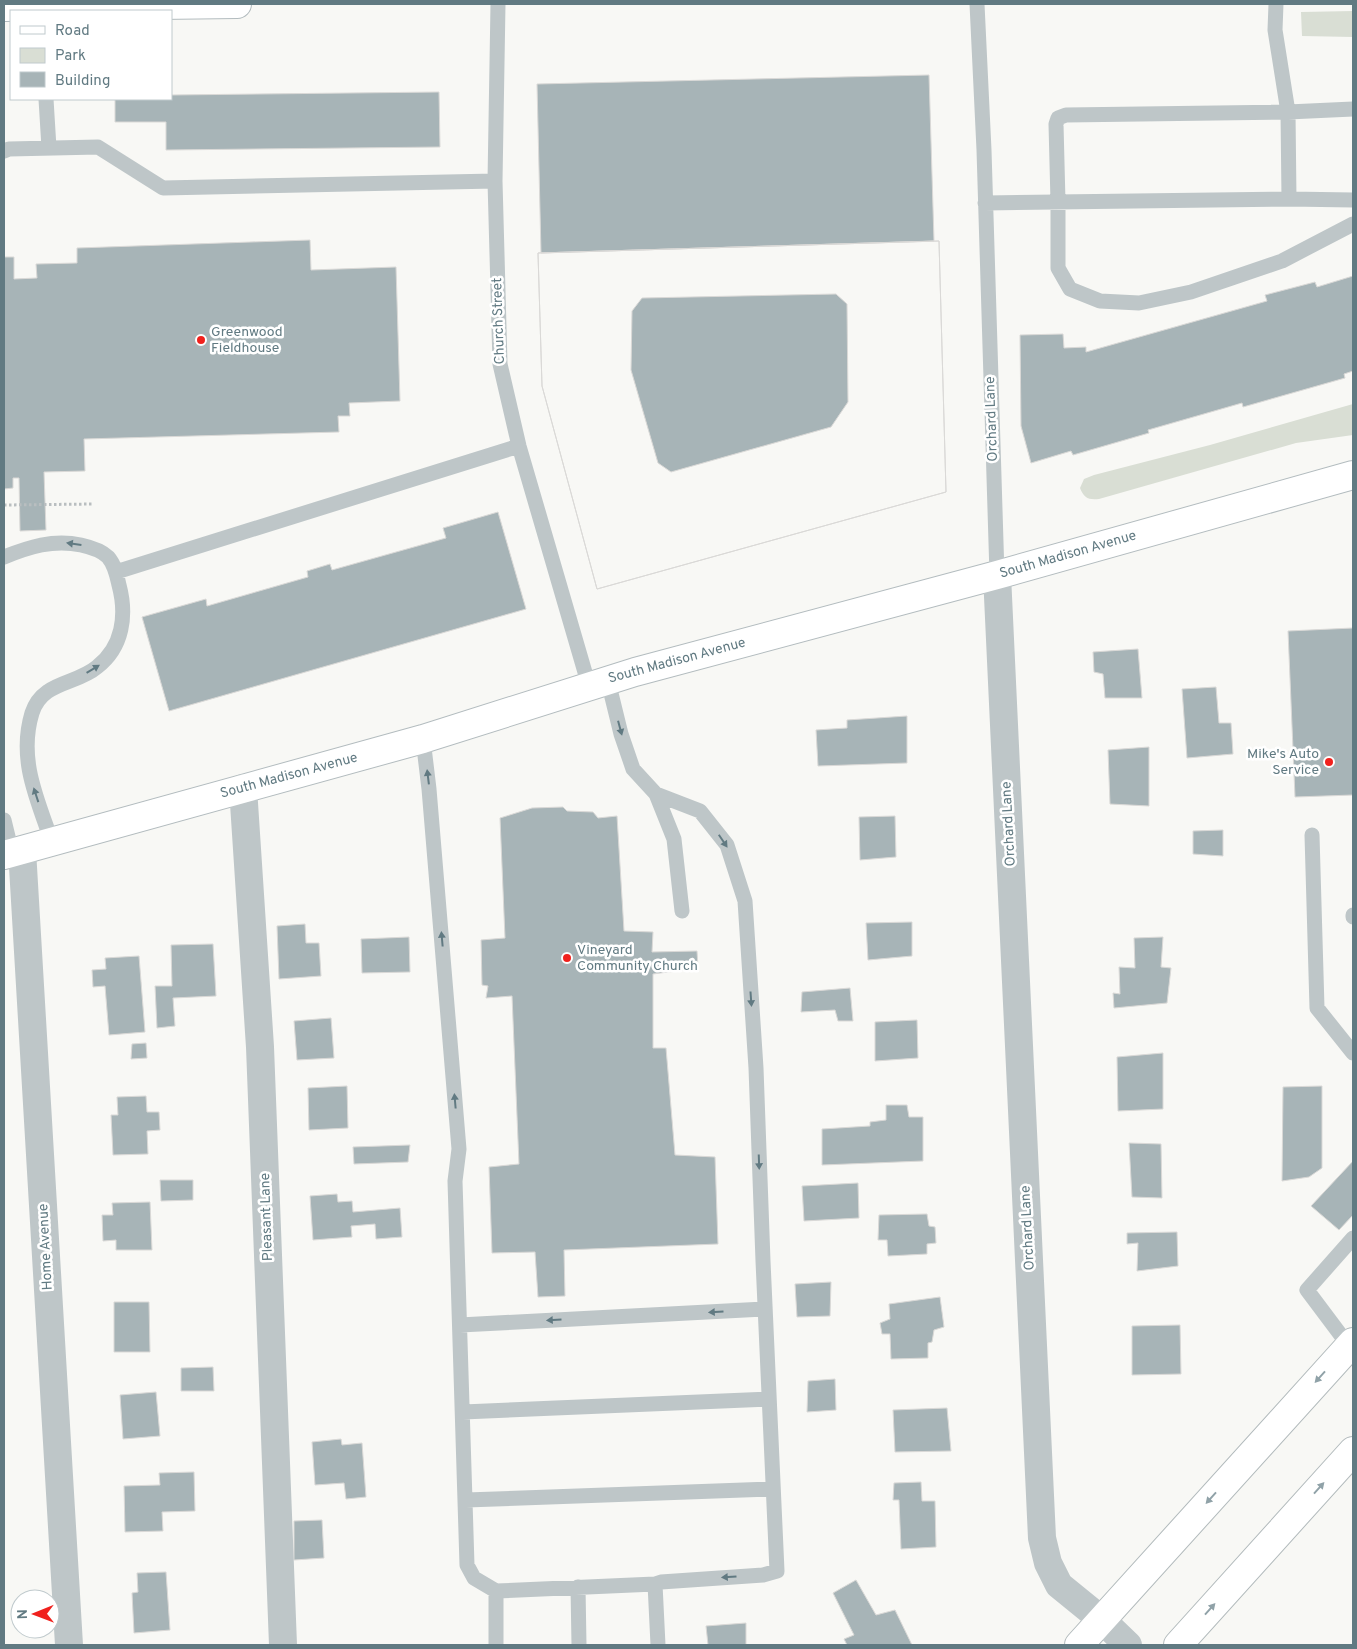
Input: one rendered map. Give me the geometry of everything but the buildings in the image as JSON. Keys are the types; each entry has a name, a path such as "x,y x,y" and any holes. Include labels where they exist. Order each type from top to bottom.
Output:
{"main road":[{"path":"4,7 42,9 116,4 237,4"},
{"name":"South Madison Avenue","path":"13,852 423,739 598,683 997,575 1353,475"},
{"path":"1079,1645 1351,1344"},
{"path":"1178,1645 1353,1451"}],"street":[{"name":"Orchard Lane","path":"997,575 1042,1538 1048,1563 1059,1584 1127,1644"},
{"name":"Pleasant Lane","path":"243,788 260,1047 283,1645"},
{"name":"Home Avenue","path":"13,852 69,1645"}],"lane":[{"name":"Church Street","path":"498,4 495,181 500,364 519,446 598,683 621,734 633,769 656,794"},
{"name":"Orchard Lane","path":"976,4 985,203 997,575"},
{"path":"1276,4 1275,30 1288,112 1289,199"},
{"path":"46,100 49,148"},
{"path":"1353,109 1288,112 1066,115 1058,118 1056,124 1058,268 1070,289 1100,301 1139,303 1191,292 1282,261 1353,224"},
{"path":"4,151 9,149 98,147 163,188 495,181"},
{"path":"985,203 1289,199 1353,200"},
{"path":"116,572 519,446"},
{"path":"4,557 49,543 71,543 93,548 108,557 116,572 122,597 123,618 119,640 109,656 96,669 44,693 32,712 27,737 28,769 52,842"},
{"path":"423,739 429,789 459,1149 455,1181 468,1565 474,1578 496,1590 655,1584 763,1575 777,1571 756,1068 745,901 727,846 700,811 656,794"},
{"path":"656,794 674,839 682,911"},
{"path":"4,820 13,852"},
{"path":"1312,835 1317,1008 1353,1053"},
{"path":"1351,1344 1307,1290 1353,1238"},
{"path":"460,1325 765,1309"},
{"path":"463,1412 769,1399"},
{"path":"466,1500 773,1489"},
{"path":"655,1584 658,1645"},
{"path":"578,1587 579,1645"},
{"path":"496,1590 496,1645"}],"path":[{"path":"4,505 93,504"}],"green space":[{"path":"1353,11 1353,37 1302,36 1301,12"},
{"path":"1353,404 1353,435 1296,443 1099,499 1087,498 1080,488 1084,479 1094,475 1210,445"}],"place":[{"name":"Greenwood Fieldhouse","path":"201,340"},
{"name":"Mike's Auto Service","path":"1329,762"},
{"name":"Vineyard Community Church","path":"567,958"}]}
